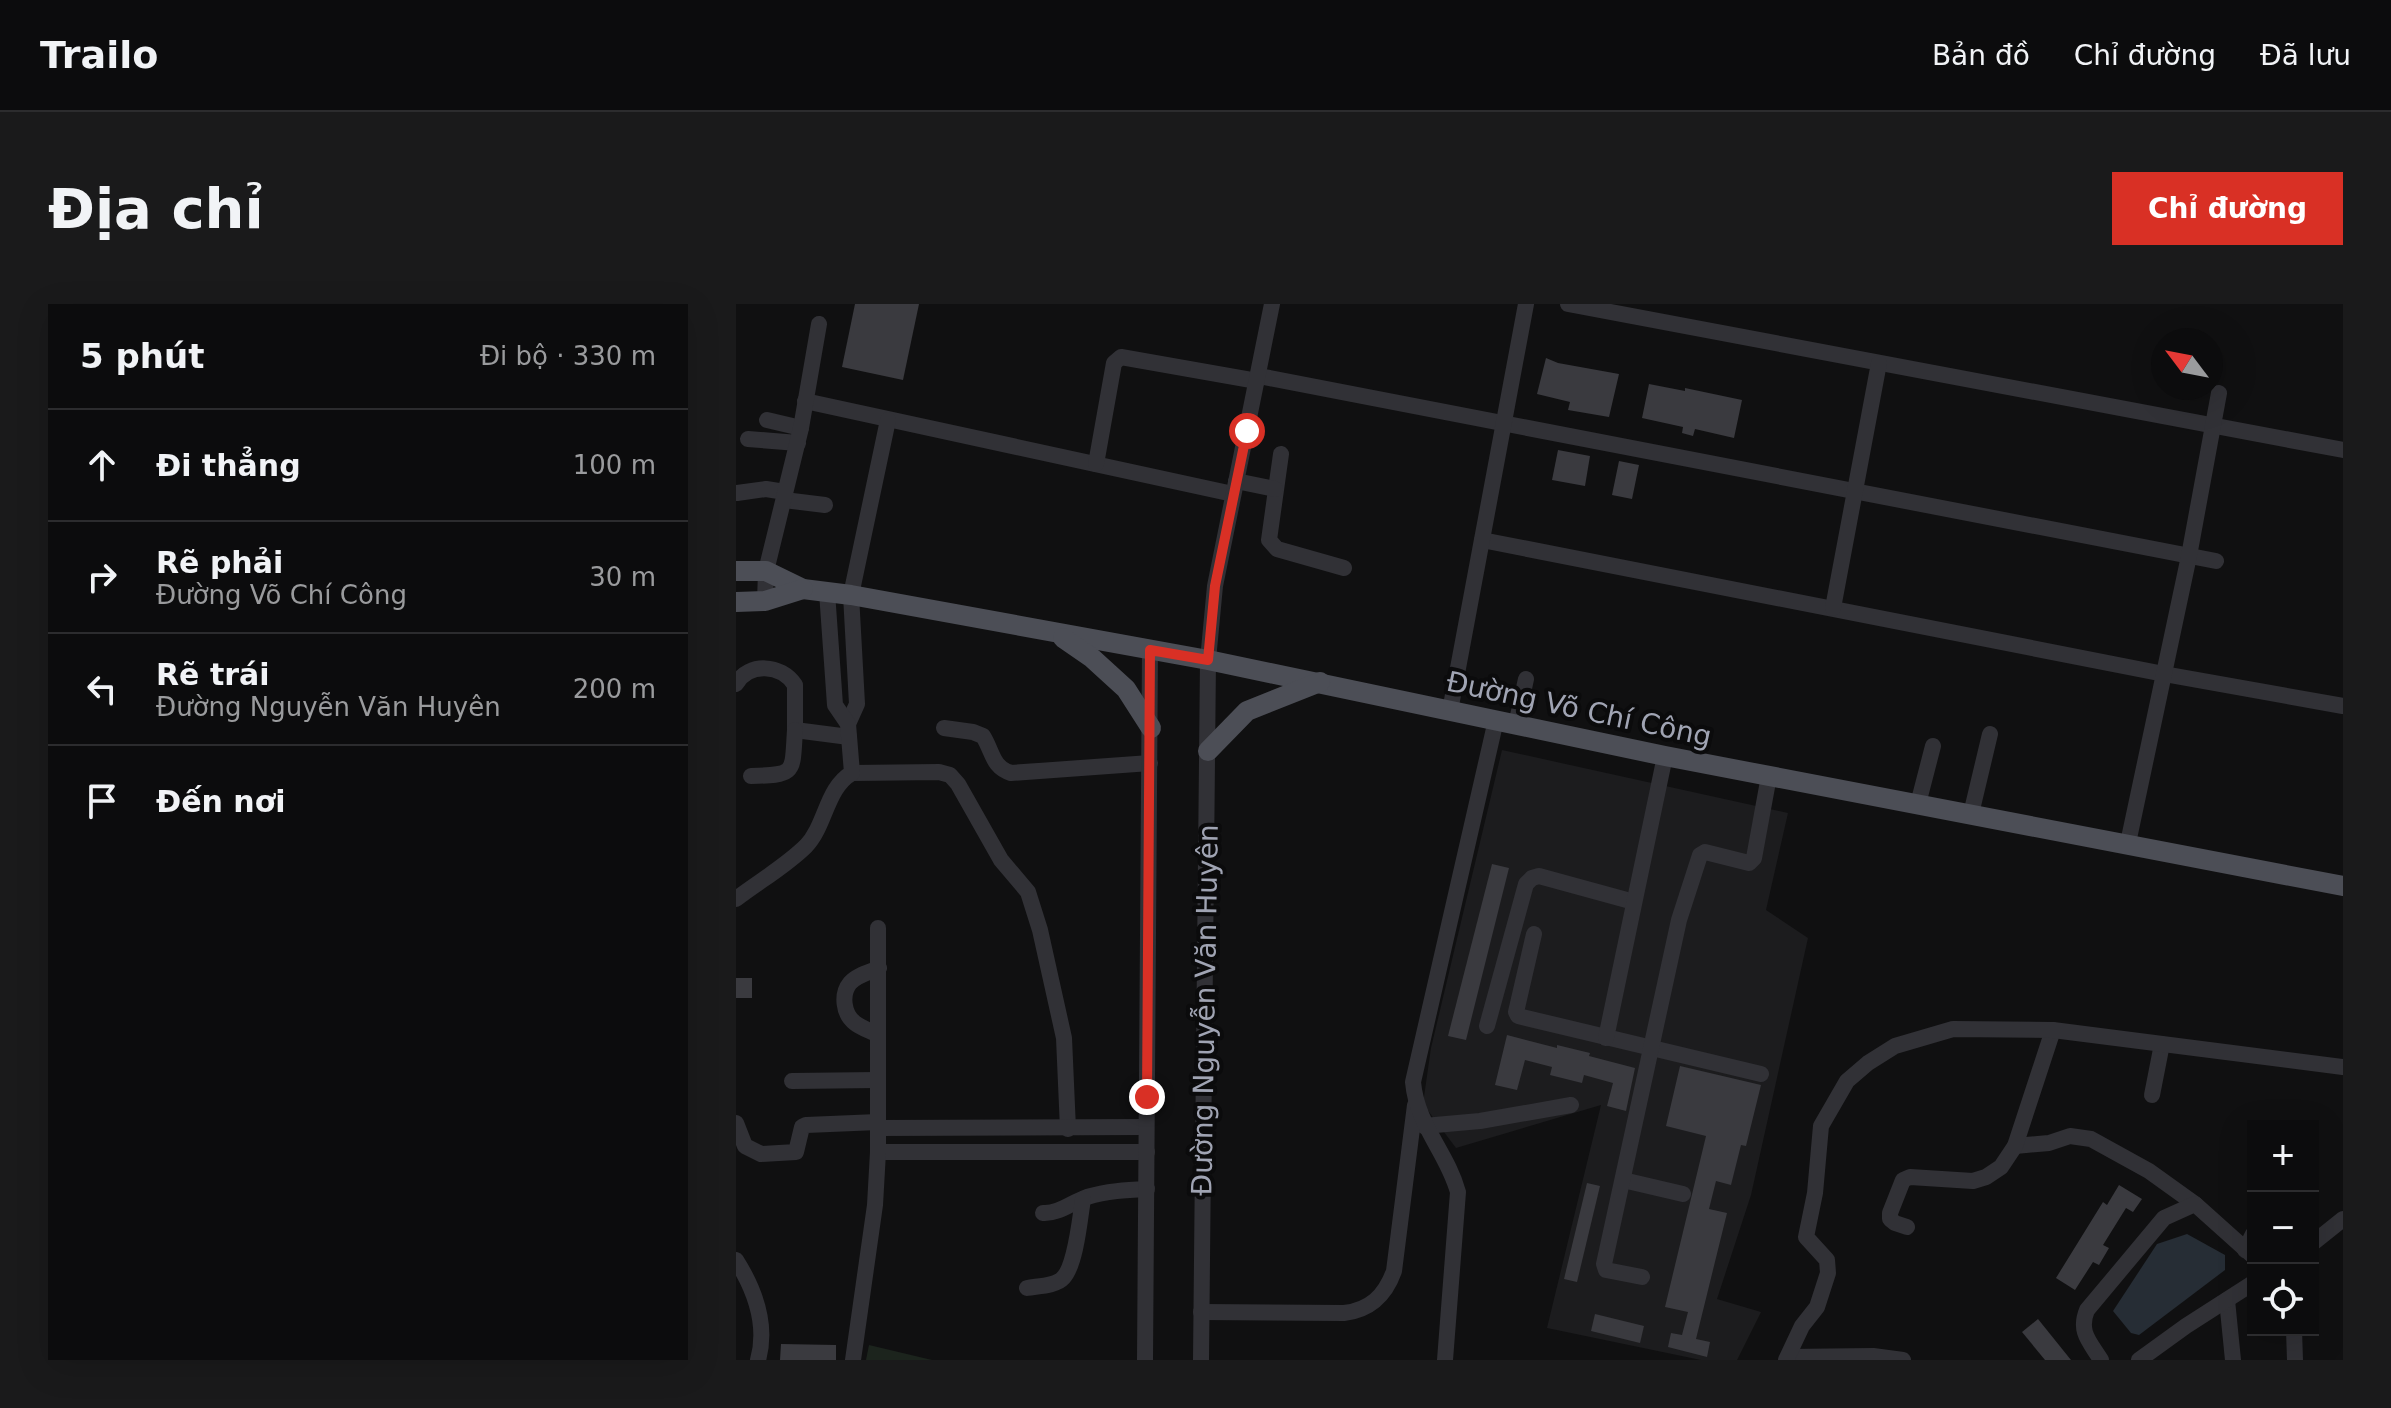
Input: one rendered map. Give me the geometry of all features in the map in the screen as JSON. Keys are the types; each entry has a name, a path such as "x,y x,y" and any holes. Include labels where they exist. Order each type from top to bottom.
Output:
{"main road":[{"name":"Đường Võ Chí Công","path":"736,571 766,571 803,589 1208,660 1665,756 2343,886"},
{"name":"Đường Võ Chí Công","path":"736,602 765,601 803,589"},
{"path":"1052,631 1092,658 1126,689 1151,728"},
{"path":"1208,751 1247,711 1320,682"}],"street":[{"name":"Đường Nguyễn Văn Huyên","path":"1201,1360 1208,660 1215,586 1272,304"},
{"path":"1450,711 1526,304"},
{"path":"1568,304 2343,450"},
{"path":"765,601 766,571 799,436 819,324"},
{"path":"1096,464 1114,363 1121,357 1258,378 1505,423 2216,561"},
{"path":"1833,608 1879,363"},
{"path":"2128,843 2189,556 2218,400"},
{"path":"805,401 1096,464 1235,487 1275,489"},
{"path":"767,420 799,436"},
{"path":"848,731 857,704 851,595 888,420"},
{"path":"748,439 799,436"},
{"path":"1281,454 1269,540 1271,545 1344,568"},
{"path":"737,493 766,489 825,505"},
{"path":"1482,540 2164,674 2343,706"},
{"path":"827,592 835,705 848,731 852,773"},
{"name":"Đường Nguyễn Văn Huyên","path":"1145,1360 1150,650"},
{"path":"736,684 751,670 771,668 782,672 795,685 792,764 788,772 782,775 751,776"},
{"path":"1201,1312 1361,1311 1376,1301 1389,1283 1394,1271 1415,1104 1413,1082 1506,722 1526,679"},
{"path":"944,728 983,736 994,762 1001,770 1011,773 1150,763"},
{"path":"795,730 848,731"},
{"path":"1971,814 1990,734"},
{"path":"1918,804 1933,746"},
{"path":"1606,1038 1665,756"},
{"path":"736,899 805,846 818,830 836,787 852,773 939,772 950,775 1001,860 1028,892 1040,930 1064,1038 1068,1129"},
{"path":"1642,1277 1606,1270 1604,1264 1679,920 1697,858 1705,852 1749,863 1752,861 1769,776"},
{"path":"1487,1026 1526,884 1532,878 1539,876 1634,902"},
{"path":"853,1360 875,1205 878,1152 878,928"},
{"path":"1534,934 1516,1012 1518,1016 1761,1074"},
{"path":"878,1035 854,1022 845,1012 845,997 848,985 857,977 879,968"},
{"path":"1903,1360 1873,1356 1792,1358 1802,1326 1817,1307 1828,1273 1827,1260 1806,1237 1815,1193 1821,1126 1847,1081 1868,1063 1895,1046 1953,1029 2053,1030 2343,1067"},
{"path":"1907,1227 1890,1219 1903,1180 1910,1177 1973,1181 2001,1167 2015,1146 2053,1030"},
{"path":"2152,1095 2162,1044"},
{"path":"792,1081 877,1080"},
{"path":"1415,1104 1458,1192 1445,1360"},
{"path":"1424,1126 1480,1121 1571,1105"},
{"path":"736,1123 745,1146 761,1154 796,1152 802,1127 806,1125 1068,1129 1146,1127"},
{"path":"2015,1146 2049,1143 2070,1136 2091,1139 2149,1171 2195,1204 2247,1251"},
{"path":"878,1152 1147,1152"},
{"path":"1966,1169 1994,1172"},
{"path":"1623,1180 1683,1194"},
{"path":"1043,1213 1057,1212 1106,1192 1147,1189"},
{"path":"1027,1288 1055,1282 1065,1276 1083,1199"},
{"path":"2101,1360 2084,1333 2082,1322 2087,1310 2164,1218 2195,1204"},
{"path":"2319,1238 2343,1219"},
{"path":"736,1260 749,1280 758,1303 761,1326 758,1360"},
{"path":"2139,1360 2247,1287"},
{"path":"2227,1300 2233,1360"},
{"path":"2294,1336 2295,1360"}],"shaded area":[{"path":"1502,750 1788,813 1766,910 1808,938 1751,1195 1717,1299 1761,1312 1737,1360 1701,1360 1547,1328 1601,1105 1456,1148 1423,1104 1431,1048"},
{"path":"2187,1234 2225,1255 2225,1270 2139,1335 2131,1333 2113,1311 2157,1244"},
{"path":"869,1345 932,1360 866,1360"}],"building":[{"path":"855,304 919,304 903,380 842,367"},
{"path":"1546,358 1619,374 1609,417 1568,410 1570,402 1537,394"},
{"path":"1649,384 1742,400 1734,438 1695,429 1693,436 1682,433 1683,427 1642,418"},
{"path":"1558,450 1590,456 1585,486 1552,480"},
{"path":"1619,461 1639,465 1632,499 1612,495"},
{"path":"1492,864 1509,868 1466,1040 1448,1036"},
{"path":"736,978 752,978 752,998 736,998"},
{"path":"1507,1035 1590,1053 1589,1056 1635,1068 1626,1111 1607,1106 1613,1083 1584,1075 1582,1083 1550,1075 1552,1067 1525,1060 1517,1090 1495,1085"},
{"path":"1680,1066 1761,1085 1746,1146 1741,1145 1731,1185 1716,1181 1709,1209 1727,1213 1696,1339 1710,1342 1707,1357 1668,1347 1671,1333 1682,1335 1688,1312 1665,1307 1706,1136 1666,1126"},
{"path":"1587,1183 1600,1186 1577,1282 1564,1279"},
{"path":"2119,1185 2142,1199 2133,1212 2126,1208 2103,1245 2109,1248 2099,1265 2093,1262 2075,1290 2056,1278 2103,1202 2107,1205"},
{"path":"1595,1314 1644,1326 1640,1343 1591,1331"},
{"path":"2038,1319 2071,1360 2045,1360 2022,1332"},
{"path":"781,1344 836,1345 836,1360 780,1360"}],"route":[{"path":"1147,1097 1150,650 1208,660 1215,586 1247,431"}]}
